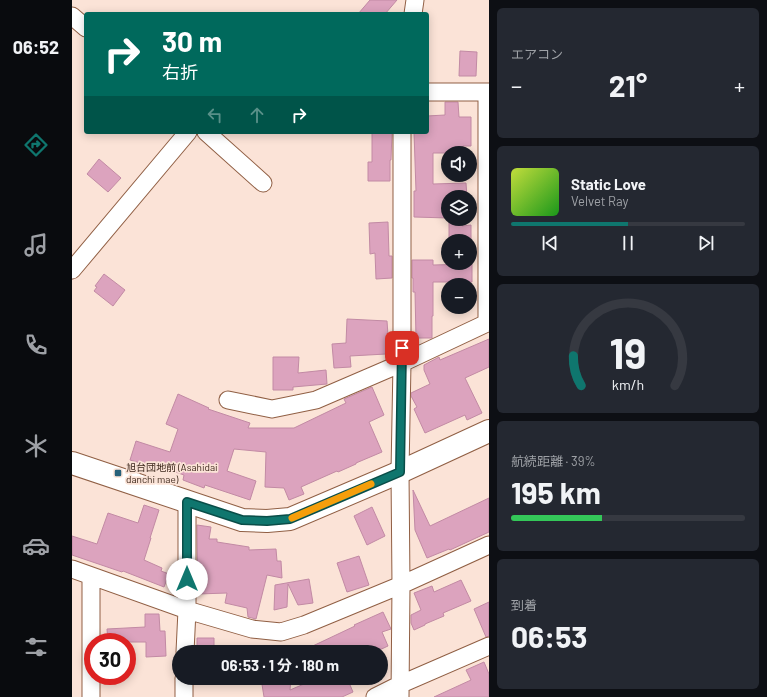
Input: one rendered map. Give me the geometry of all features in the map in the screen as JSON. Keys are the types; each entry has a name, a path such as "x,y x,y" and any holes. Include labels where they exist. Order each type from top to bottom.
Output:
{"street":[{"path":"413,12 415,0"},
{"path":"72,16 84,26"},
{"path":"228,400 272,409 316,400 402,363 488,322 488,92 429,92"},
{"path":"72,270 186,134"},
{"path":"208,134 263,183"},
{"path":"400,691 402,134"},
{"path":"72,463 242,520 267,521 290,519 400,472 489,431"},
{"path":"185,645 187,610 187,502"},
{"path":"72,569 187,610 252,629 281,632 304,625 401,585 489,545"},
{"path":"91,576 91,697"},
{"path":"375,697 400,691 489,646"},
{"path":"184,685 184,697"}],"building":[{"path":"370,0 397,0 387,12 360,12"},
{"path":"460,51 477,52 476,76 459,76"},
{"path":"445,102 458,102 459,117 471,117 471,146 441,146 441,153 433,153 433,184 466,183 466,190 441,190 441,218 414,217 414,191 416,191 414,134 429,134 429,116 445,115"},
{"path":"372,134 392,134 390,181 368,181 368,162 372,162"},
{"path":"99,159 121,178 108,192 87,174"},
{"path":"388,222 389,256 392,256 392,278 376,279 375,253 370,254 369,223"},
{"path":"449,226 471,226 471,234 449,234"},
{"path":"412,260 433,260 433,265 441,265 441,270 472,270 472,278 441,278 441,282 433,282 432,338 416,338 415,292 413,292"},
{"path":"104,274 125,290 113,306 94,291 97,287 95,286"},
{"path":"347,319 387,321 389,349 386,349 386,354 350,356 351,367 334,368 332,344 346,343"},
{"path":"489,339 489,367 465,378 482,413 467,420 465,415 425,433 414,409 417,407 411,396 411,393 430,384 424,370 424,365 439,357 440,360"},
{"path":"273,357 299,357 298,373 326,370 327,384 293,387 293,390 273,390"},
{"path":"372,387 384,415 369,422 382,452 301,487 304,494 289,500 284,488 265,487 266,452 234,449 227,471 256,481 250,500 205,485 204,488 183,480 184,475 161,467 160,469 130,460 136,441 170,452 178,429 166,424 178,394 209,408 208,409 250,423 248,428 294,428 346,403 344,399"},
{"path":"413,490 430,526 489,498 489,532 450,550 449,549 427,558 415,530"},
{"path":"144,505 159,510 144,560 162,568 161,571 169,574 164,587 123,571 122,572 72,555 72,536 97,544 108,513 138,523"},
{"path":"372,507 385,536 367,545 354,516"},
{"path":"197,525 211,527 209,539 217,539 217,542 249,547 249,550 276,549 277,561 281,561 282,578 267,575 256,619 248,617 247,608 225,603 227,593 198,594"},
{"path":"359,556 369,585 347,592 337,563"},
{"path":"309,579 313,603 298,605 288,584 287,607 274,610 275,585"},
{"path":"461,580 471,601 443,613 444,616 414,630 411,623 411,615 421,610 414,593 432,586 434,592"},
{"path":"489,602 489,636 486,637 474,609"},
{"path":"383,612 391,629 382,632 388,645 315,645 355,626 354,625"},
{"path":"145,614 159,614 160,631 165,631 166,656 146,657 146,642 136,642 136,633 107,633 107,629 145,627"},
{"path":"197,638 214,638 214,645 197,645"},
{"path":"484,662 489,674 489,697 434,697 471,680 466,670"},
{"path":"262,685 290,685 290,690 302,685 350,685 353,692 342,697 264,697"}],"slow traffic":[{"path":"292,518 371,484"}],"place":[{"name":"旭台団地前 (Asahidai danchi mae)","path":"118,473"}],"route":[{"path":"187,579 187,502 242,520 267,521 290,519 400,472 402,348"}]}
